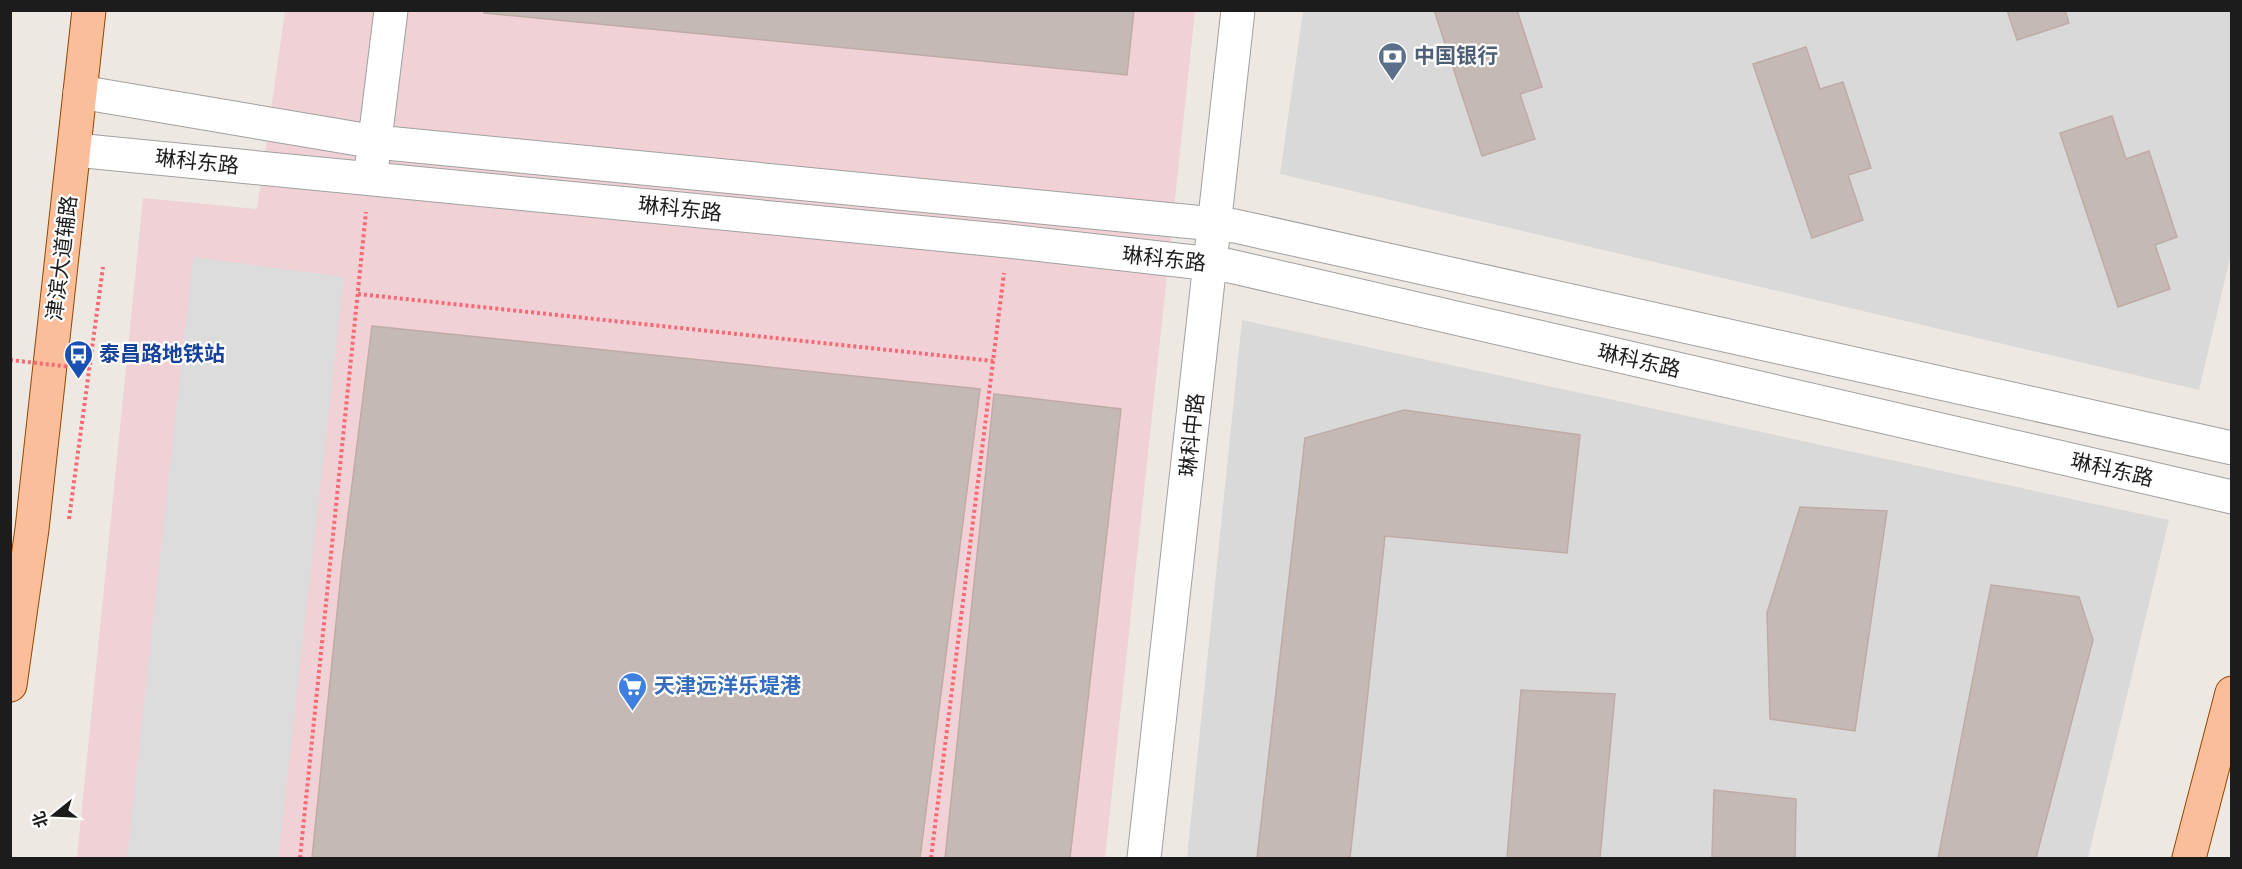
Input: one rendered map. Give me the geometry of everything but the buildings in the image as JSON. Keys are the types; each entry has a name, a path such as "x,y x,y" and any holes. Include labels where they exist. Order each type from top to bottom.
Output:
{"main road":[{"name":"津滨大道辅路","path":"10,685 32,529 89,10"},
{"path":"2189,858 2232,693"}],"street":[{"path":"369,179 376,142 391,10"},
{"name":"琳科中路","path":"1225,225 1238,10"},
{"name":"琳科中路","path":"1144,858 1225,225 1258,10"},
{"name":"琳科东路","path":"80,92 376,142 1225,225 2232,448"},
{"name":"琳科东路","path":"75,150 1008,241 1220,265 2232,497"},
{"name":"琳科中路","path":"1164,858 1220,265"}],"path":[{"path":"300,858 369,179"},
{"path":"932,858 1008,241"},
{"path":"68,526 103,267"},
{"path":"358,294 993,361"},
{"path":"10,360 89,369"}],"shaded area":[{"path":"285,11 1195,11 1105,858 77,858 143,198 257,209"},
{"path":"1303,11 2231,11 2231,254 2199,390 1280,174"},
{"path":"193,257 344,277 278,858 127,858"},
{"path":"1242,320 2169,520 2088,858 1187,858"}],"place":[{"name":"中国银行","path":"1393,82"},
{"name":"泰昌路地铁站","path":"78,380"},
{"name":"天津远洋乐堤港","path":"633,712"}]}
